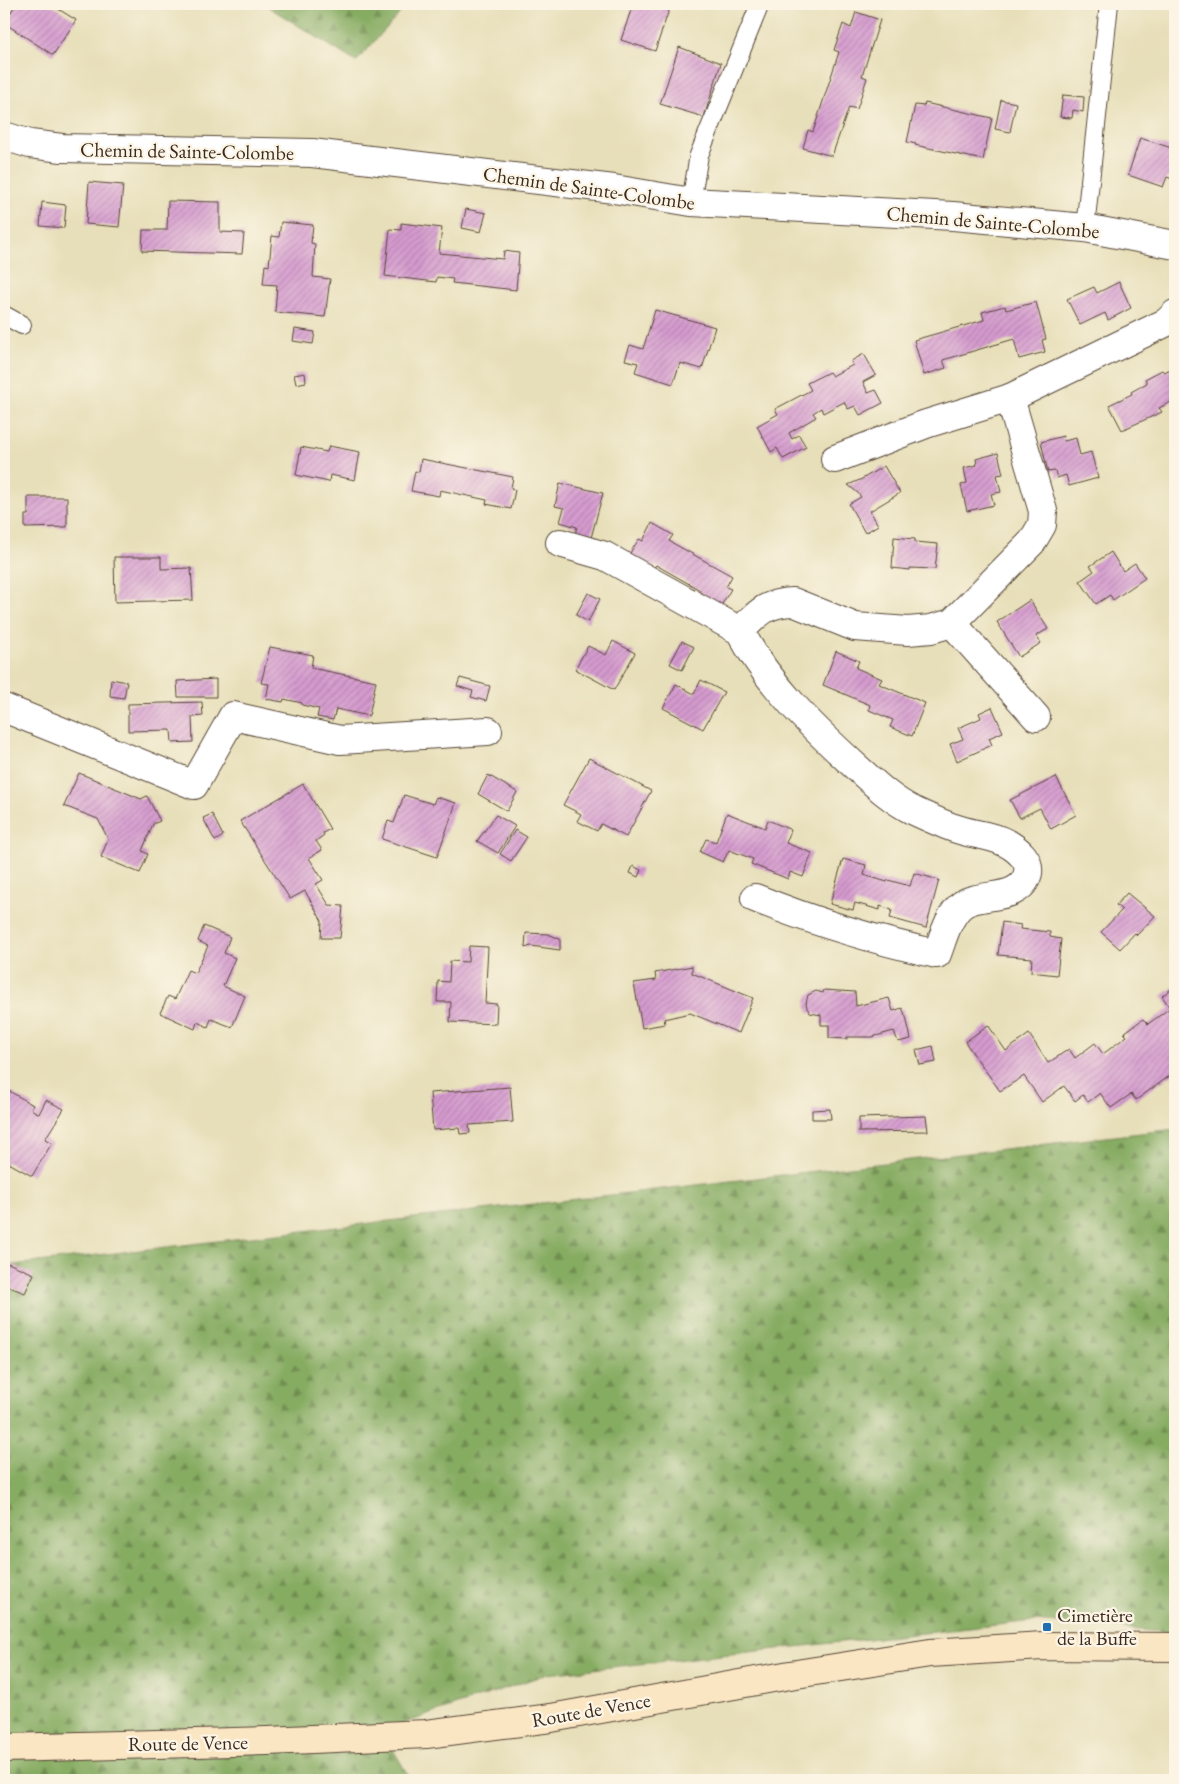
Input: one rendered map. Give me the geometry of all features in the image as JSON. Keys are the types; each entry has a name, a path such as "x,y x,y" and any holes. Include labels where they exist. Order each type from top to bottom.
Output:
{"main road":[{"name":"Route de Vence","path":"4,1748 267,1741 426,1734 551,1718 790,1675 930,1653 1043,1646 1175,1647"}],"street":[{"name":"Chemin de Sainte-Colombe","path":"4,136 30,144 62,148 312,153 614,188 691,202 952,216 1085,228 1175,245"},
{"path":"835,459 926,424 1010,398 1167,322 1175,314"},
{"path":"740,631 768,606 788,602 793,602 855,627 908,631 931,629 952,623 1032,542 1042,525 1043,511 1010,398"},
{"path":"560,544 605,556 740,631 751,652 815,730 886,794 910,809 955,829 988,835 1006,842 1019,851 1028,862 1028,872 1025,880 1015,889 1002,896 978,898 962,905 952,918 936,954 878,941 793,914 755,898"},
{"path":"952,623 1036,717"},
{"path":"4,708 194,785 233,716 340,740 488,732"}],"lane":[{"path":"691,202 699,155 760,4"},
{"path":"1085,228 1109,4"},
{"path":"4,316 22,325"}],"green space":[{"path":"264,4 408,4 356,62"},
{"path":"1175,1129 1175,1633 1034,1621 547,1674 382,1731 411,1780 4,1780 4,1266"}],"building":[{"path":"16,4 50,4 76,20 53,55 4,23"},
{"path":"633,4 671,4 655,51 621,40"},
{"path":"856,12 880,20 862,76 867,78 857,109 849,107 832,156 803,148 808,130 813,132 839,52 834,50 843,24 851,28"},
{"path":"679,47 721,63 704,117 660,104"},
{"path":"1063,95 1084,97 1083,112 1073,110 1072,118 1060,117"},
{"path":"1001,100 1016,103 1010,132 995,129"},
{"path":"925,103 992,118 983,160 907,142 915,105 924,106"},
{"path":"1140,138 1175,149 1175,180 1167,177 1163,187 1128,175"},
{"path":"89,182 123,185 119,227 86,224"},
{"path":"168,201 220,202 220,232 244,233 242,254 142,251 143,230 167,230"},
{"path":"42,202 66,205 64,228 40,226"},
{"path":"466,209 486,213 481,232 462,228"},
{"path":"281,222 313,225 311,243 315,244 313,277 330,279 325,317 275,312 277,285 263,284 265,265 269,266 272,236 279,237"},
{"path":"401,223 442,228 439,253 503,259 504,251 519,253 516,290 452,283 453,279 437,277 436,282 385,276 390,229 401,230"},
{"path":"1119,282 1131,308 1108,320 1105,313 1080,325 1067,299 1094,287 1097,293"},
{"path":"1036,302 1046,339 1042,340 1045,352 1019,359 1014,339 943,360 946,368 924,375 914,340 984,320 982,312 1005,306 1006,310"},
{"path":"655,310 715,327 702,369 680,363 673,384 635,372 638,363 625,360 630,345 643,349"},
{"path":"295,329 315,332 313,344 293,341"},
{"path":"864,354 876,375 863,382 868,393 876,390 883,403 860,415 855,406 848,409 844,402 823,413 821,408 813,413 816,417 789,433 792,439 799,435 806,447 783,459 777,448 771,452 757,426 778,414 775,409 811,390 807,383 829,372 832,376 853,365 851,361"},
{"path":"1175,367 1175,400 1159,408 1162,412 1122,430 1109,405 1132,394 1131,392 1147,383 1145,379 1162,370 1164,372"},
{"path":"305,373 306,382 296,384 294,375"},
{"path":"1063,436 1064,441 1076,438 1080,455 1091,452 1098,478 1069,486 1066,475 1057,478 1055,471 1048,472 1041,442"},
{"path":"329,446 360,452 355,480 330,475 329,482 296,475 301,447 327,452"},
{"path":"998,453 1003,474 997,475 1001,492 991,494 994,505 967,511 961,485 967,483 964,468 977,465 976,459"},
{"path":"421,459 513,477 511,488 515,490 511,509 486,504 487,500 440,490 439,496 411,491 415,471 419,472"},
{"path":"884,466 900,493 870,511 878,525 865,533 849,504 861,497 848,485"},
{"path":"560,483 603,493 591,538 575,534 577,527 560,522 564,508 555,506"},
{"path":"28,497 67,497 67,527 25,528 25,515 28,515"},
{"path":"652,523 673,535 669,541 732,576 726,587 731,589 721,606 698,593 700,590 656,565 653,569 628,556 639,539 643,541"},
{"path":"894,537 915,539 915,542 938,544 935,569 910,568 910,570 892,568"},
{"path":"1111,552 1123,571 1135,563 1145,578 1113,600 1110,595 1096,604 1080,581 1094,571 1090,566"},
{"path":"114,557 161,557 161,569 191,568 193,600 115,602"},
{"path":"588,593 600,599 588,622 576,615"},
{"path":"1030,600 1048,629 1036,636 1041,643 1019,657 997,622"},
{"path":"613,641 635,653 614,690 575,669 588,646 606,655"},
{"path":"682,641 694,647 682,670 670,664"},
{"path":"270,647 313,655 311,668 376,681 369,716 336,709 333,720 317,717 319,709 302,705 302,703 284,699 283,702 266,699 269,684 261,683"},
{"path":"836,651 859,661 856,668 882,679 879,684 925,703 912,736 890,727 893,720 869,710 870,705 823,685"},
{"path":"460,678 490,686 486,701 471,697 473,691 457,686"},
{"path":"111,679 127,682 124,698 110,696"},
{"path":"216,679 216,697 178,697 177,681"},
{"path":"701,680 724,692 703,729 663,708 676,684 694,694"},
{"path":"202,702 203,716 192,717 193,742 172,743 171,730 128,731 128,704"},
{"path":"992,707 1003,732 989,738 992,745 957,761 950,744 963,739 958,728 981,718 979,713"},
{"path":"589,758 651,791 626,837 601,824 597,831 577,821 581,814 563,805"},
{"path":"79,773 141,799 147,796 160,821 153,824 142,851 148,854 140,873 101,857 108,839 98,819 64,806"},
{"path":"488,775 517,792 507,811 478,794"},
{"path":"1056,777 1076,815 1051,829 1040,808 1020,818 1010,800"},
{"path":"303,784 330,829 323,833 324,835 316,841 322,850 309,858 323,880 316,884 329,905 343,906 340,938 321,938 322,921 305,891 290,899 240,821"},
{"path":"404,795 433,804 436,797 456,803 437,857 382,839 388,821 394,823"},
{"path":"727,813 765,828 768,820 791,830 786,843 812,853 803,877 790,872 788,879 751,864 753,859 729,850 723,862 700,852 706,839 716,842"},
{"path":"212,814 223,836 215,841 203,818"},
{"path":"496,815 515,826 498,853 477,841"},
{"path":"515,830 527,837 511,861 500,854"},
{"path":"843,859 866,865 864,875 887,882 888,880 910,886 914,873 939,880 926,928 890,918 892,910 880,906 880,910 855,903 853,910 830,904"},
{"path":"633,866 641,870 638,877 630,873"},
{"path":"1127,893 1155,916 1120,949 1101,932 1122,910 1116,905"},
{"path":"1002,922 1021,925 1020,929 1050,932 1050,937 1061,939 1057,975 1031,972 1032,958 998,955"},
{"path":"204,926 230,937 224,953 235,958 223,986 245,996 232,1027 211,1019 208,1027 197,1022 195,1029 160,1013 168,996 175,999 188,970 195,973 208,946 198,941"},
{"path":"526,933 548,934 560,939 560,950 531,946 525,948"},
{"path":"469,946 488,947 485,1003 497,1004 496,1024 450,1022 451,1002 437,1002 438,981 449,982 450,961 468,962"},
{"path":"692,966 692,973 753,998 739,1033 690,1013 664,1019 665,1024 642,1028 634,983 656,980 655,973"},
{"path":"1175,986 1175,1072 1136,1100 1131,1094 1111,1108 1100,1093 1088,1102 1083,1095 1075,1101 1064,1086 1042,1102 1024,1076 1000,1091 965,1042 988,1025 1006,1051 1029,1034 1048,1063 1069,1049 1075,1058 1095,1043 1103,1054 1127,1036 1124,1033 1143,1019 1148,1024 1170,1008 1162,996"},
{"path":"824,990 855,992 856,1006 889,998 893,1011 902,1008 911,1039 898,1042 894,1031 872,1037 829,1038 829,1025 821,1025 821,1015 810,1013 806,1003 808,995 816,991 823,993"},
{"path":"933,1046 936,1062 920,1065 916,1050"},
{"path":"510,1087 513,1122 469,1125 470,1133 460,1134 459,1128 433,1130 430,1093"},
{"path":"4,1088 33,1105 31,1109 39,1114 46,1100 64,1109 45,1139 52,1143 32,1176 7,1162 4,1168"},
{"path":"830,1109 831,1119 812,1119 812,1110"},
{"path":"926,1116 928,1131 859,1132 859,1118"},
{"path":"8,1263 34,1274 25,1293 4,1285 4,1272"}],"place":[{"name":"Cimetière de la Buffe","path":"1047,1627"}]}
